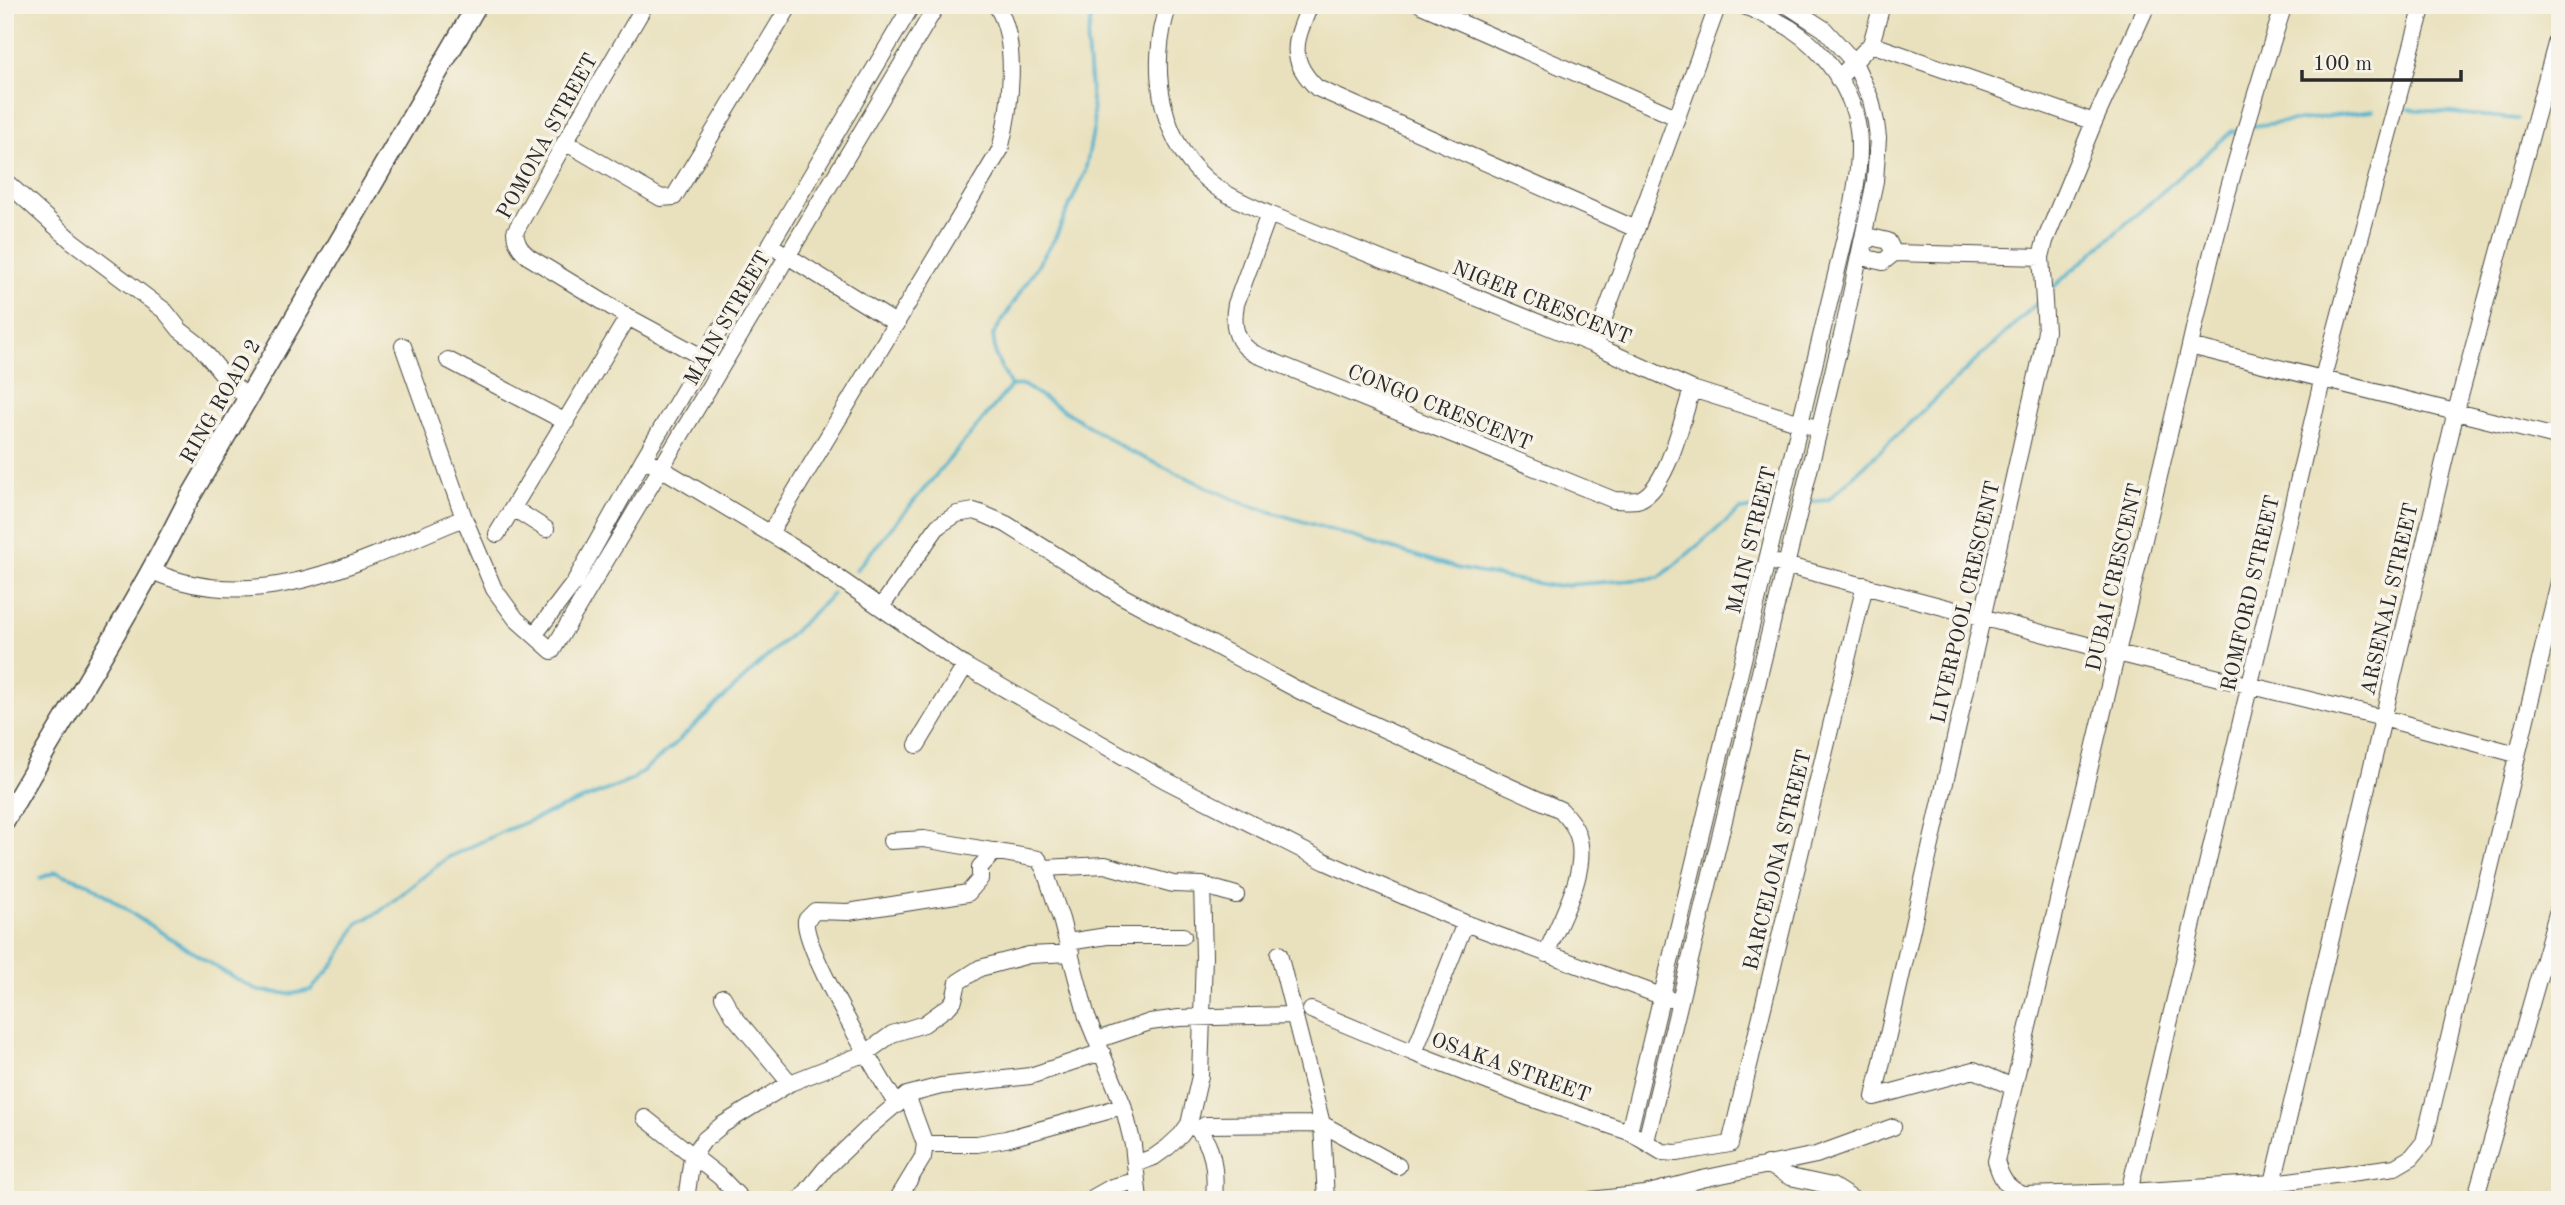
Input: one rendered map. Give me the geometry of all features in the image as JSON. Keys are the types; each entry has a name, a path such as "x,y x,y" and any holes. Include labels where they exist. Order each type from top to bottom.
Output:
{"main road":[{"name":"RING ROAD 2","path":"5,820 152,571 185,506 477,5"}],"street":[{"name":"POMONA STREET","path":"645,5 515,232 516,240 520,250 529,257 628,317 722,369"},
{"path":"565,142 661,198 674,197 790,5"},
{"name":"MAIN STREET","path":"912,5 613,511 574,583 535,634 552,651 937,5"},
{"path":"770,533 1000,150 1010,64 1007,29 996,5"},
{"name":"NIGER CRESCENT","path":"1169,5 1161,33 1158,74 1167,117 1186,156 1214,185 1236,200 1594,345 1692,389 1819,429"},
{"path":"1311,5 1295,41 1297,62 1305,77 1317,88 1636,229"},
{"path":"1421,5 1676,117"},
{"path":"1594,345 1718,5"},
{"name":"MAIN STREET","path":"1629,1132 1801,423 1859,169 1859,146 1852,104 1838,79 1815,50 1791,29 1742,5"},
{"name":"MAIN STREET","path":"1646,1141 1819,429 1875,181 1878,138 1871,100 1854,62 1824,29 1787,5"},
{"path":"1838,79 1871,44 1882,5"},
{"name":"LIVERPOOL CRESCENT","path":"2013,1087 1974,1070 1874,1097 2044,342 2046,321 2041,257 2045,241 2094,122 2147,5"},
{"name":"DUBAI CRESCENT","path":"2129,1192 2023,1195 2010,1189 2001,1178 1996,1161 2208,261 2262,71 2284,5"},
{"name":"ROMFORD STREET","path":"2129,1192 2323,377 2423,5"},
{"name":"ARSENAL STREET","path":"2273,1183 2456,411 2560,29"},
{"path":"1871,44 2094,122"},
{"path":"5,180 72,241 165,311 180,330 198,344 249,400"},
{"name":"CONGO CRESCENT","path":"1269,214 1236,304 1234,317 1238,339 1255,355 1614,500 1639,500 1656,486 1665,470 1692,389"},
{"path":"1843,242 1862,247 1867,258 1883,262 1894,253 2041,257"},
{"path":"770,246 897,324"},
{"path":"497,534 628,317"},
{"path":"402,346 464,518 494,589 516,619 535,634"},
{"path":"2190,346 2560,438"},
{"path":"448,360 566,422"},
{"path":"644,458 770,533 965,666 1165,780 1326,862 1465,923 1681,1003"},
{"path":"513,508 547,529"},
{"path":"613,511 631,522"},
{"path":"881,607 938,526 957,514 983,514 1006,524 1120,595 1288,685 1561,810 1576,829 1581,846 1581,867 1546,954"},
{"path":"152,571 174,581 220,590 281,585 331,572 464,518"},
{"path":"1766,560 2117,653 2383,718 2516,754"},
{"path":"2129,1192 2273,1183 2395,1167 2412,1157 2424,1142 2560,578"},
{"path":"574,583 589,592"},
{"name":"BARCELONA STREET","path":"1730,1144 1865,585"},
{"path":"917,745 965,666"},
{"path":"891,841 924,839 1038,859 1044,868 1069,947 1087,1017 1123,1105 1139,1200"},
{"path":"897,1200 923,1157 925,1144 902,1100 866,1053 826,978 806,934 805,925 808,915 815,911 848,912 968,893 980,879 980,867 995,851"},
{"path":"1044,868 1105,865 1173,884 1202,885 1236,895"},
{"path":"1202,885 1194,936 1204,956 1200,1076 1196,1094 1198,1126 1213,1158 1216,1173 1214,1200"},
{"path":"2475,1200 2560,903"},
{"name":"OSAKA STREET","path":"1465,923 1414,1053 1522,1095 1629,1132 1662,1152 1678,1153 1730,1144"},
{"path":"686,1200 692,1157 704,1140 722,1125 790,1083 866,1053 892,1034 924,1024 954,1000 958,982 980,968 1107,936 1194,936"},
{"path":"1279,954 1322,1124 1326,1200"},
{"path":"723,997 747,1032 790,1083"},
{"path":"1311,1010 1414,1053"},
{"path":"800,1200 825,1169 902,1100 941,1086 1030,1076 1150,1022 1201,1017 1293,1014"},
{"path":"925,1144 949,1146 996,1140 1123,1105"},
{"path":"645,1118 720,1177 742,1200"},
{"path":"1135,1164 1154,1157 1198,1126 1322,1124 1398,1166"},
{"path":"1591,1200 1645,1194 1767,1164 1816,1155 1893,1127"},
{"path":"1767,1164 1790,1177 1832,1186 1854,1200"},
{"path":"1089,1200 1112,1187 1136,1181"},
{"path":"1670,1187 1697,1200"}],"waterway":[{"path":"1011,386 996,357 993,335 1055,238 1085,172 1094,126 1087,44 1093,5"},
{"path":"2409,109 2517,119"},
{"path":"2252,126 2373,111"},
{"path":"2550,123 2560,123"},
{"path":"2050,290 2232,131 2241,129"},
{"path":"1808,502 1828,500 2037,303"},
{"path":"856,570 1011,386 1023,385 1127,450 1242,503 1460,569 1552,586 1659,578 1740,510 1776,506"},
{"path":"40,878 56,872 90,884 140,919 259,991 292,994 311,990 335,963 358,923 379,912 447,858 504,831 632,780 671,748 833,594"}]}
